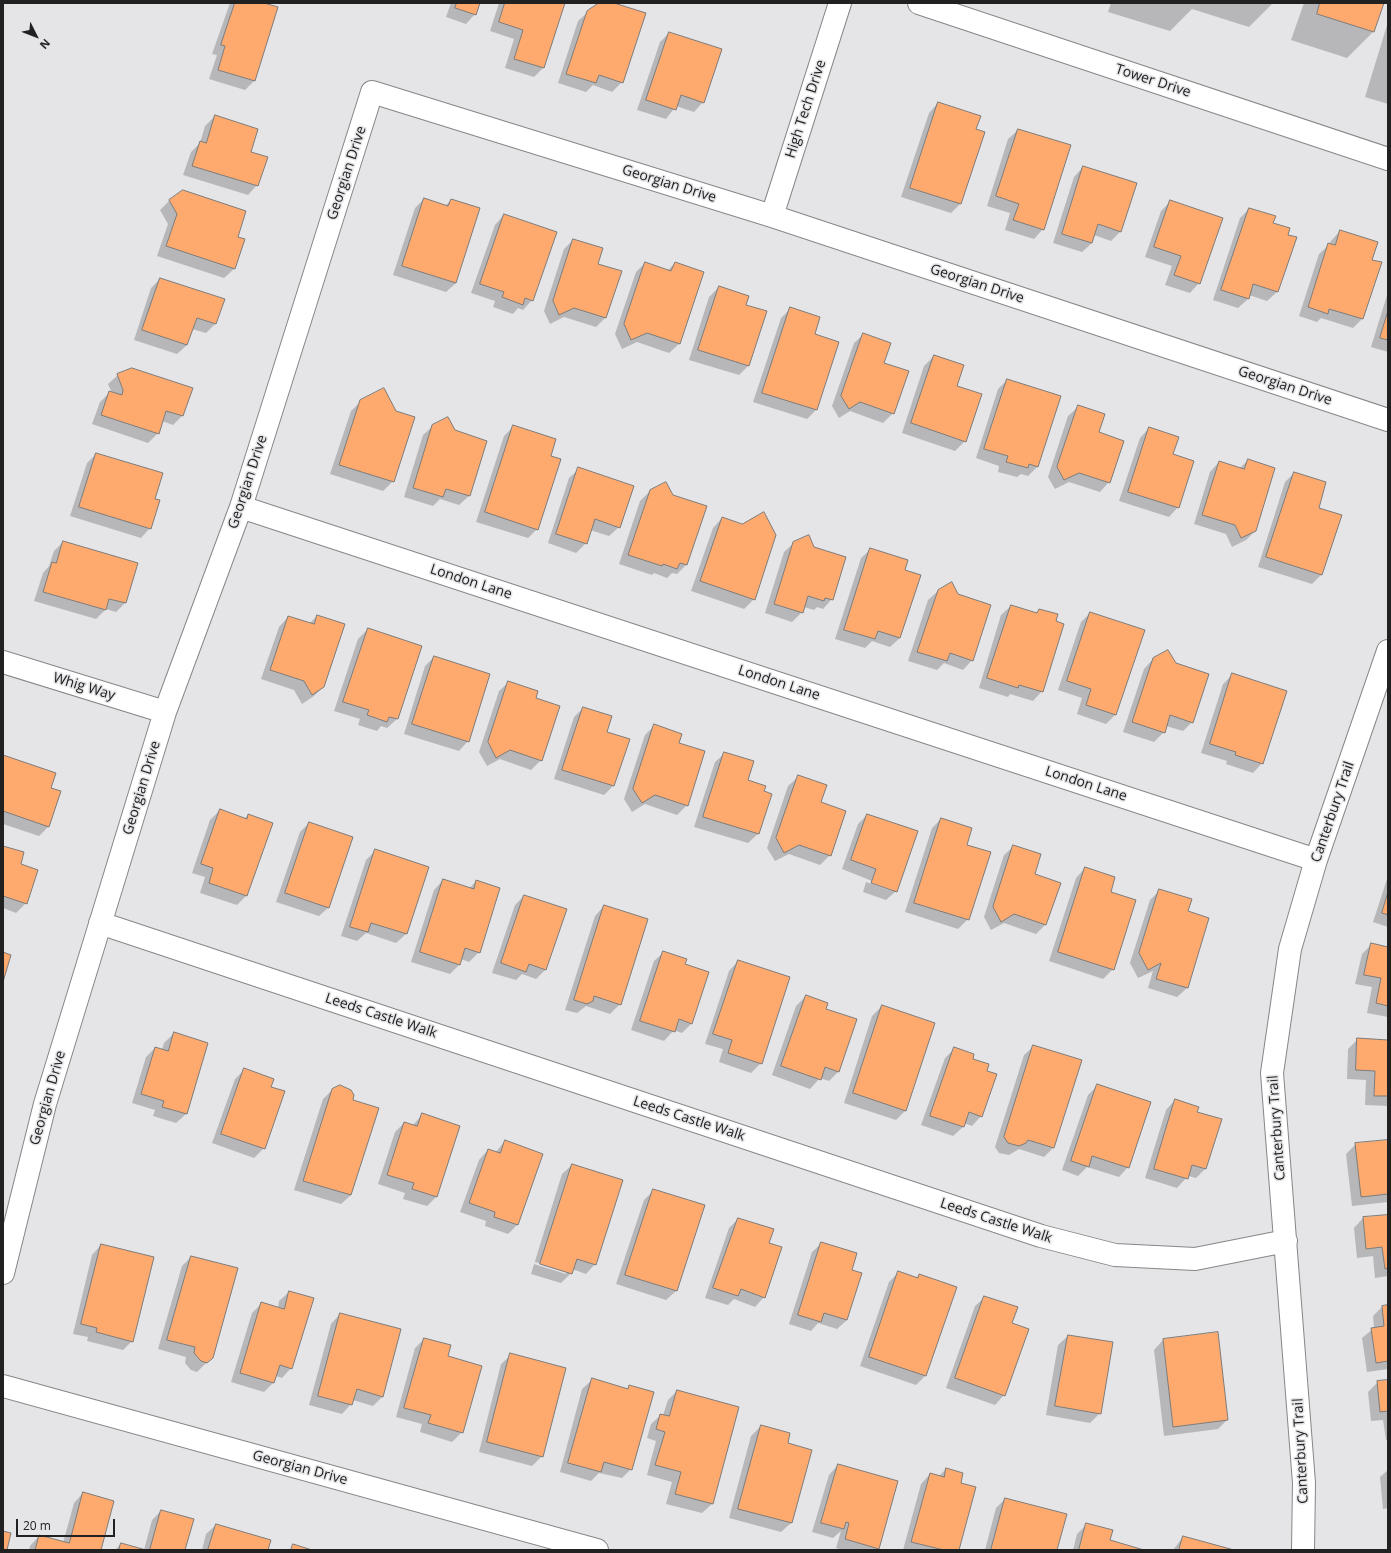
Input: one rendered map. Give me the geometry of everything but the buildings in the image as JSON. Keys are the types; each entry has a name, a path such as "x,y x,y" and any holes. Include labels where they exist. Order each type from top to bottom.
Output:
{"street":[{"name":"High Tech Drive","path":"772,216 840,3"},
{"name":"Tower Drive","path":"919,3 1388,159"},
{"name":"Georgian Drive","path":"3,1273 45,1104 165,712 241,507 372,92 772,216 1388,420"},
{"name":"London Lane","path":"241,507 1316,860"},
{"name":"Canterbury Trail","path":"1302,1550 1304,1483 1272,1073 1290,949 1316,860 1388,651"},
{"name":"Whig Way","path":"3,662 165,712"},
{"name":"Leeds Castle Walk","path":"100,923 1042,1236 1115,1255 1195,1259 1286,1241"},
{"name":"Georgian Drive","path":"3,1386 596,1550"}]}
